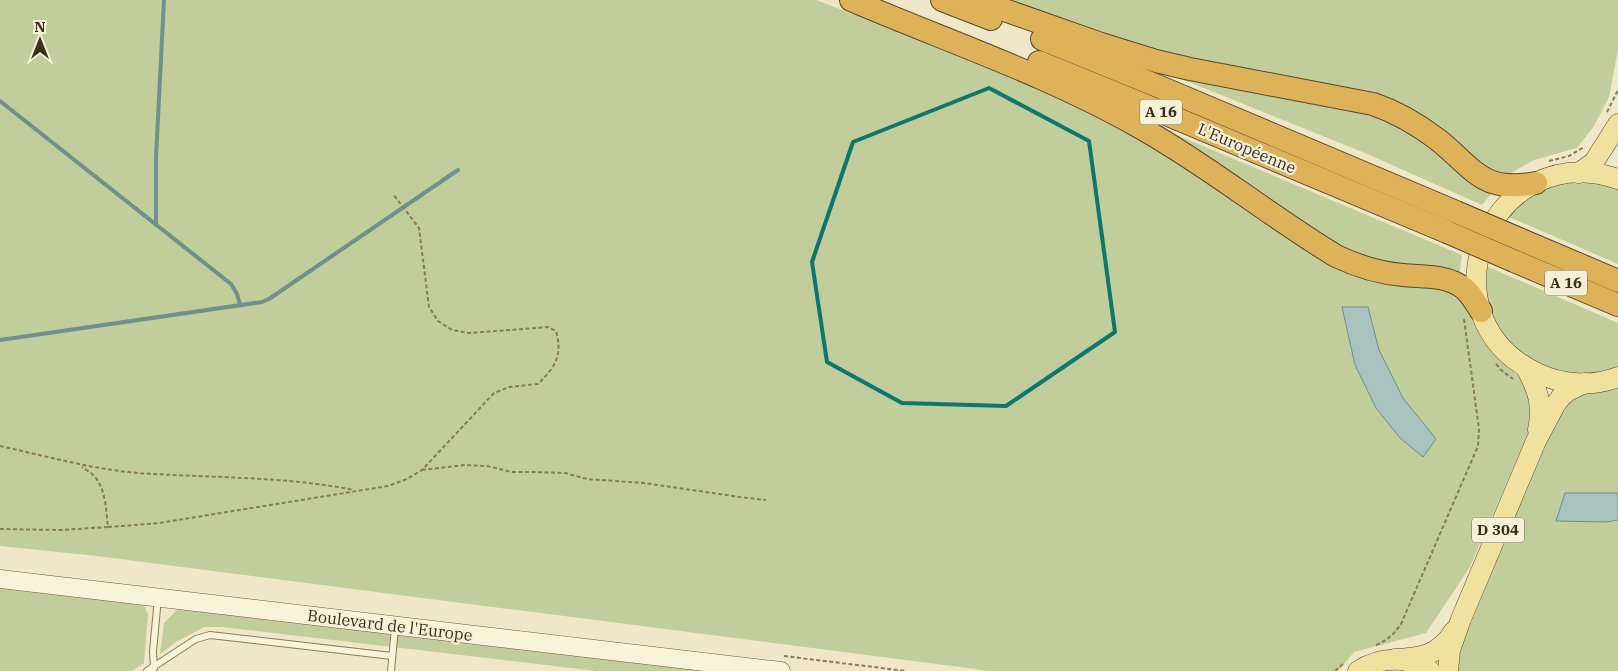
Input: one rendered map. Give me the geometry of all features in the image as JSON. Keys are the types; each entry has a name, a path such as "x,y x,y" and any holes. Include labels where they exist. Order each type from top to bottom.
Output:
{"highway":[{"path":"851,0 1024,71 1132,123 1177,149 1336,256 1380,272 1454,282 1466,291 1473,313"},
{"name":"L'Européenne","path":"872,0 1011,51 1142,104 1618,305"},
{"name":"L'Européenne","path":"942,0 1160,87 1618,281"},
{"path":"976,0 1101,44 1156,61 1373,104 1413,122 1484,179 1505,186 1536,183"}],"main road":[{"path":"1579,173 1594,162 1604,149 1618,124"},
{"path":"1618,179 1600,174 1579,173 1554,176 1536,183 1504,206 1494,220 1484,240 1479,256 1473,313 1488,326 1508,354 1526,368 1541,375 1557,381 1585,384 1602,382 1618,377"},
{"name":"D 304","path":"1526,368 1537,389 1540,400 1540,421 1536,441"},
{"name":"D 304","path":"1448,671 1450,650 1461,619 1536,441 1561,397 1568,391 1585,384"},
{"name":"Boulevard de l'Europe","path":"0,578 781,671"},
{"name":"D 304","path":"1394,660 1419,657 1436,651 1446,642 1461,619"},
{"path":"1353,665 1394,660 1414,663 1430,671"}],"lane":[{"path":"154,669 153,652 158,597"},
{"path":"391,671 395,626"},
{"path":"147,671 154,669 196,639 210,635 392,656"}],"path":[{"path":"0,529 61,530 159,523 388,486 407,479 422,470 494,393 509,387 538,384 555,365 560,344 556,331 548,327 469,333 452,330 438,321 429,307 420,228 394,194"},
{"path":"1373,646 1385,642 1401,624 1478,446 1479,429 1473,313"},
{"path":"0,446 80,466 136,473 281,480 357,490"},
{"path":"422,470 464,465 488,466 512,472 565,473 588,479 644,483 766,500"},
{"path":"80,466 95,477 101,490 108,527"},
{"path":"1335,671 1353,665"}],"highlighted area":[{"path":"989,88 1089,141 1115,332 1006,406 902,403 827,362 812,262 853,142"}],"green space":[{"path":"0,0 816,0 1047,87 1171,153 1325,257 1426,283 1450,293 1465,306 1478,327 1512,370 1532,390 1535,417 1470,567 1426,633 1354,652 1338,671 991,671 97,556 0,546"},
{"path":"1009,0 1618,0 1618,49 1609,97 1594,126 1577,148 1534,160 1506,176 1482,205 1365,153 1179,78 1183,56 1116,37"},
{"path":"1134,117 1462,255 1459,278 1345,253"},
{"path":"1577,179 1618,187 1618,264 1504,215 1544,187"},
{"path":"1484,265 1618,323 1618,369 1592,375 1561,373 1539,367 1512,347 1495,323 1485,295"},
{"path":"1618,385 1618,671 1455,671 1455,651 1467,632 1560,410 1581,395"},
{"path":"0,588 137,601 145,607 148,615 144,663 132,671 0,671"},
{"path":"179,608 728,671 596,671 223,627 204,627 176,642 160,654 164,623"}],"water":[{"path":"1342,307 1368,307 1379,350 1403,398 1436,439 1423,457 1400,438 1376,408 1355,365"},
{"path":"1565,493 1618,493 1618,520 1606,522 1556,521"}],"waterway":[{"path":"156,225 156,157 164,0"},
{"path":"0,101 231,284 237,294 240,305"},
{"path":"0,340 262,302 458,170"}]}
